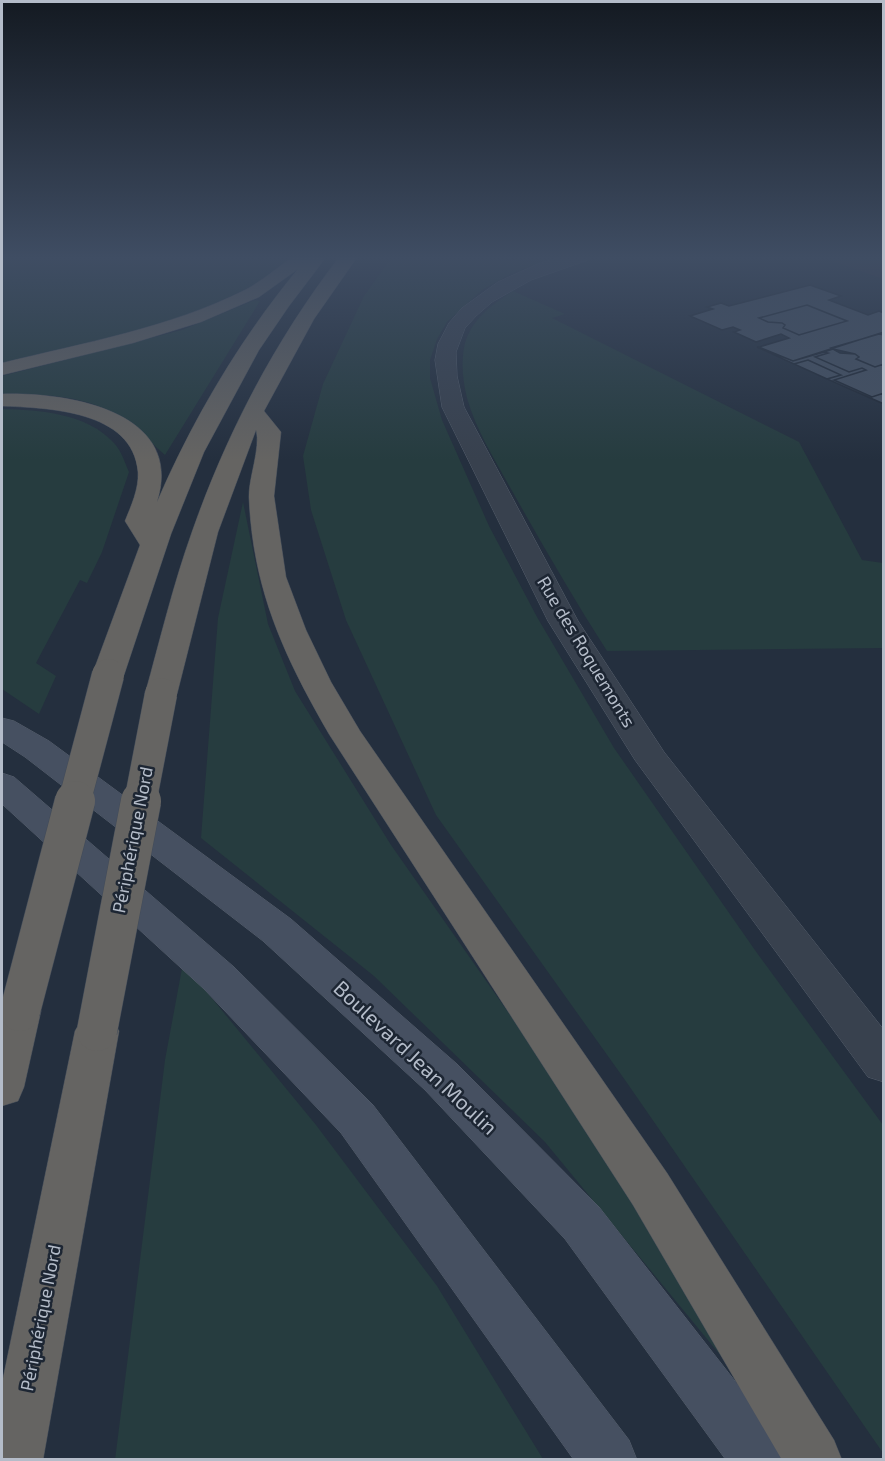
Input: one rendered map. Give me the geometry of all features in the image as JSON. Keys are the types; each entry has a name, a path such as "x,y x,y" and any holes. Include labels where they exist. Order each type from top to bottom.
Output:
{"highway":[{"path":"2,369 126,339 174,324"},
{"path":"2,1088 108,675 154,545 192,452 255,340 267,324"},
{"name":"Périphérique Nord","path":"14,1460 161,694 205,533 232,458 301,324"},
{"path":"2,400 52,402 76,406 96,412 128,431 140,443 150,472 147,497 138,522 154,545"},
{"path":"254,413 269,432 261,496 272,577 291,630 315,682 346,734 650,1189 814,1460"}],"main road":[{"name":"Boulevard Jean Moulin","path":"2,728 37,749 277,930 441,1077 582,1223 761,1460"},
{"path":"2,785 219,978 357,1119 609,1460"}],"street":[{"name":"Rue des Roquemonts","path":"459,324 448,344 445,375 453,407 563,621 652,760 884,1064"}],"green space":[{"path":"2,324 161,324 94,343 2,364"},
{"path":"196,324 246,324 165,455 134,426 104,408 88,402 54,396 2,395 2,376 182,330"},
{"path":"351,324 446,324 437,339 430,360 430,378 442,420 489,526 537,617 614,748 757,953 883,1125 883,1453 625,1080 436,815 346,620 311,510 303,456 323,384"},
{"path":"475,324 564,324 799,442 862,560 883,563 883,648 607,651 558,571 475,422 467,398 463,367 464,348"},
{"path":"2,409 47,412 90,425 103,433 116,446 129,472 102,552 87,583 80,580 36,663 56,676 39,714 2,689"},
{"path":"243,502 268,624 295,691 391,845 529,1042 641,1211 749,1390 545,1142 374,976 201,838 218,618"},
{"path":"183,963 316,1125 437,1286 543,1459 115,1460 165,1060"}],"building":[{"path":"709,324 784,324 783,328 799,335 836,324 884,324 884,332 793,361 759,347 789,338 781,334 756,342 734,332 740,330 733,327 722,330"},
{"path":"836,324 799,335 783,328 785,325"},
{"path":"879,334 884,335 884,364 875,367 856,359 859,357 855,354 840,353 831,348"},
{"path":"757,347 793,361 824,352 828,353 815,357 849,372 862,368 866,370 834,380 872,397 884,393 884,404 827,379 841,375 808,360 794,364"},
{"path":"833,349 855,354 859,357 856,359 875,367 884,364 884,393 872,397 834,380 866,370 862,368 849,372 815,357"},
{"path":"808,360 841,375 827,379 794,364"}]}
